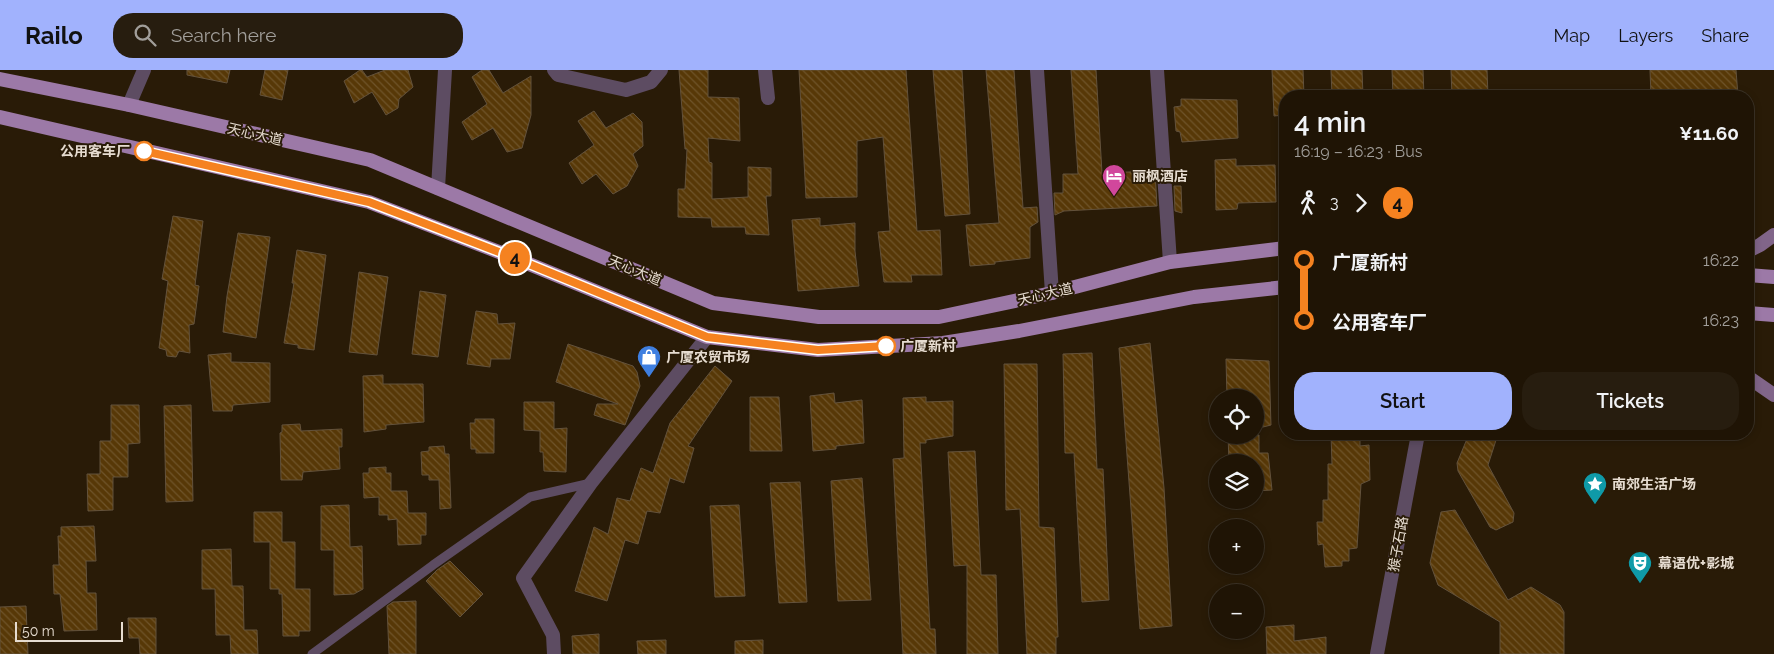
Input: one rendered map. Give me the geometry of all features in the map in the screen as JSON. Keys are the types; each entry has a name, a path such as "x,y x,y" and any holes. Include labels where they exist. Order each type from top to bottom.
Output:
{"main road":[{"name":"天心大道","path":"0,79 129,105 370,160 713,303 819,317 939,316 1052,293 1170,262 1279,249"},
{"path":"0,117 369,202 512,257 707,337 818,350 943,343 1019,331 1194,297 1279,288"},
{"path":"1754,248 1774,235"},
{"path":"1754,275 1774,277"},
{"path":"1754,313 1774,315"},
{"path":"1754,381 1774,395"}],"street":[{"path":"129,105 144,70"},
{"path":"438,188 445,70"},
{"path":"554,70 558,75 626,90 652,82 661,70"},
{"path":"765,70 768,98"},
{"path":"1037,70 1052,293"},
{"path":"1157,70 1170,262"},
{"path":"554,654 553,635 523,578 591,483 707,337"},
{"name":"猴子石路","path":"1377,654 1417,440"}],"lane":[{"path":"312,654 433,565 530,497 591,483"}],"building":[{"path":"187,70 230,70 227,83 187,75"},
{"path":"265,70 288,70 282,100 260,95"},
{"path":"360,70 367,77 385,70 408,70 413,87 399,99 398,108 386,115 372,92 354,103 344,81"},
{"path":"482,70 489,70 503,93 531,76 531,115 522,148 507,152 493,128 472,140 462,122 487,104 472,77"},
{"path":"679,70 708,70 708,97 739,98 740,141 708,138 709,162 712,163 712,199 748,197 748,167 771,168 771,196 766,196 769,235 746,234 745,227 712,227 711,218 678,217 678,189 685,189 687,149 685,149"},
{"path":"799,70 906,70 917,231 940,230 942,275 911,275 912,282 884,282 878,232 890,231 883,137 857,141 857,197 806,198"},
{"path":"933,70 962,70 970,214 945,216"},
{"path":"986,70 1014,70 1023,208 1037,207 1038,222 1030,227 1030,258 970,266 966,225 999,223"},
{"path":"1071,70 1096,70 1102,173 1155,171 1157,206 1064,211 1055,215 1054,193 1063,193 1063,174 1078,174"},
{"path":"1272,70 1303,70 1304,90 1279,90 1279,116 1274,116"},
{"path":"1331,70 1362,70 1363,90 1332,90"},
{"path":"1392,70 1423,70 1424,90 1393,90"},
{"path":"1451,70 1487,70 1488,90 1452,90"},
{"path":"1650,70 1736,70 1738,90 1651,90"},
{"path":"1181,99 1237,100 1238,138 1182,142 1180,132 1176,131 1174,107 1181,106"},
{"path":"594,111 606,128 633,113 642,122 643,146 633,154 638,166 627,186 613,194 596,174 582,184 569,163 594,145 578,121"},
{"path":"1236,159 1236,166 1275,165 1276,202 1238,203 1237,209 1216,210 1215,160"},
{"path":"1174,186 1181,186 1182,213 1175,211"},
{"path":"173,216 203,221 195,285 199,286 194,324 189,325 190,353 179,351 176,357 167,356 166,350 159,348 168,281 162,279"},
{"path":"820,218 820,226 855,223 855,251 859,286 798,291 792,220"},
{"path":"238,233 270,237 256,338 223,332"},
{"path":"297,250 326,255 314,350 298,348 298,345 284,343 294,283 292,283"},
{"path":"359,272 388,277 377,355 349,352"},
{"path":"420,291 446,295 438,357 412,354"},
{"path":"476,311 497,314 498,324 515,323 510,359 491,359 490,367 467,364"},
{"path":"1150,343 1164,488 1172,626 1140,629 1119,348"},
{"path":"568,344 633,366 637,372 640,386 625,425 594,415 597,404 618,404 556,382"},
{"path":"231,353 231,362 270,363 270,402 233,405 232,411 213,411 208,355"},
{"path":"1092,353 1097,469 1103,469 1109,600 1082,602 1074,453 1065,453 1063,354"},
{"path":"1226,359 1269,361 1271,425 1264,427 1264,389 1227,389"},
{"path":"1004,364 1037,364 1039,527 1054,528 1058,637 1056,637 1056,654 1027,654 1020,509 1006,510"},
{"path":"715,366 732,381 688,446 694,448 684,483 670,478 660,513 647,511 638,544 625,540 607,601 575,591 594,527 608,534 617,498 630,501 641,468 653,473 670,423"},
{"path":"383,375 383,384 423,384 424,422 386,425 386,429 364,432 363,376"},
{"path":"834,393 835,403 862,400 864,443 836,446 836,449 813,451 810,396"},
{"path":"750,397 779,397 782,451 750,451"},
{"path":"926,397 926,402 953,401 953,436 926,440 926,443 920,443 930,629 935,629 936,654 903,654 893,459 904,458 903,398"},
{"path":"524,402 554,402 554,429 567,428 566,472 544,471 543,452 540,452 540,431 524,430"},
{"path":"111,405 139,405 140,443 128,444 128,477 113,477 113,510 88,511 87,474 100,474 100,441 111,441"},
{"path":"191,405 193,501 166,502 164,406"},
{"path":"475,419 494,419 494,453 476,453 476,449 471,449 470,423 475,423"},
{"path":"300,424 301,431 342,429 342,447 339,447 340,469 303,472 302,480 281,480 280,433 282,432 282,425"},
{"path":"1331,440 1360,440 1360,446 1369,445 1370,480 1361,484 1357,548 1349,549 1349,561 1342,561 1342,566 1325,567 1323,544 1318,545 1317,522 1323,522 1323,500 1328,500 1328,464 1332,464"},
{"path":"1467,440 1496,440 1488,465 1514,513 1513,522 1496,530 1490,527 1458,471 1457,463"},
{"path":"1228,444 1259,444 1259,453 1268,453 1272,490 1264,490 1264,454 1229,454"},
{"path":"444,446 445,454 449,454 451,508 440,509 439,480 429,480 429,475 422,475 421,452 429,451 429,447"},
{"path":"975,451 981,575 996,575 998,654 967,654 967,565 954,566 948,452"},
{"path":"386,467 386,473 391,473 391,491 407,491 408,513 426,513 426,535 421,535 421,544 398,545 397,519 388,520 388,515 379,515 379,497 364,498 363,473 369,473 369,468"},
{"path":"862,478 871,600 838,601 831,481"},
{"path":"800,482 807,602 779,603 770,483"},
{"path":"349,505 350,547 362,546 363,589 354,594 334,595 334,550 321,550 321,506"},
{"path":"739,505 745,596 715,597 710,506"},
{"path":"1455,510 1508,600 1531,587 1560,605 1564,612 1564,654 1500,654 1500,622 1438,585 1430,563 1441,512"},
{"path":"254,512 282,512 282,542 295,542 295,589 310,589 310,631 299,631 299,636 283,636 282,594 279,594 279,589 270,589 270,542 254,542"},
{"path":"94,526 96,561 86,561 87,593 96,593 97,630 64,631 60,594 54,594 53,565 59,565 58,536 61,536 61,527"},
{"path":"231,549 232,586 243,586 244,630 257,630 258,654 231,654 230,635 216,635 215,589 202,589 202,550"},
{"path":"450,561 483,594 460,617 426,581"},
{"path":"416,601 416,654 389,654 387,606 393,602"},
{"path":"26,606 28,654 0,654 0,607"},
{"path":"128,618 156,618 156,654 140,654 139,638 129,638"},
{"path":"1294,625 1294,641 1326,637 1326,654 1267,654 1266,627"},
{"path":"599,634 599,654 573,654 572,636"},
{"path":"666,640 666,654 638,654 637,641"},
{"path":"763,640 763,654 735,654 735,641"}],"bus line":[{"name":"4","path":"144,151 369,202 512,257 707,337 818,350 886,346"}],"place":[{"name":"公用客车厂","path":"144,151"},
{"name":"丽枫酒店","path":"1114,197"},
{"name":"广厦新村","path":"886,346"},
{"name":"广厦农贸市场","path":"649,378"},
{"name":"南郊生活广场","path":"1595,505"},
{"name":"幕语优+影城","path":"1640,584"}]}
